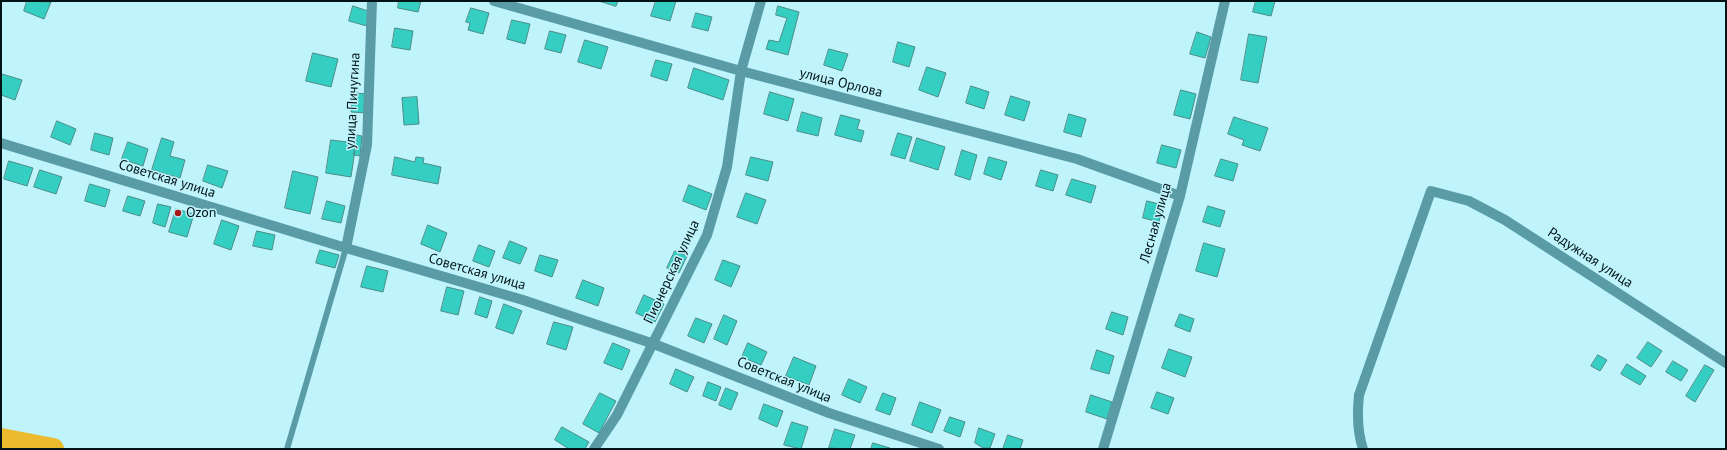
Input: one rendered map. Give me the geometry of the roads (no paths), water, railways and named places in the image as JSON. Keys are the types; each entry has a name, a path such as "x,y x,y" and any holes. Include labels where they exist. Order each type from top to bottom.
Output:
{"street":[{"name":"улица Пичугина","path":"346,248 367,145 372,1"},
{"name":"улица Орлова","path":"494,1 741,71 1077,159 1180,196"},
{"name":"Пионерская улица","path":"594,449 617,415 654,344 707,235 727,166 741,71 761,1"},
{"name":"Лесная улица","path":"1103,449 1180,196 1225,1"},
{"name":"Советская улица","path":"1,143 523,300 654,344 829,413 939,449"},
{"name":"Радужная улица","path":"1364,449 1360,438 1357,417 1359,395 1431,191 1470,201 1505,220 1726,363"}],"lane":[{"path":"287,449 346,248"}],"waterway":[{"path":"1,439 53,449"}],"place":[{"name":"Ozon","path":"178,213"}]}
